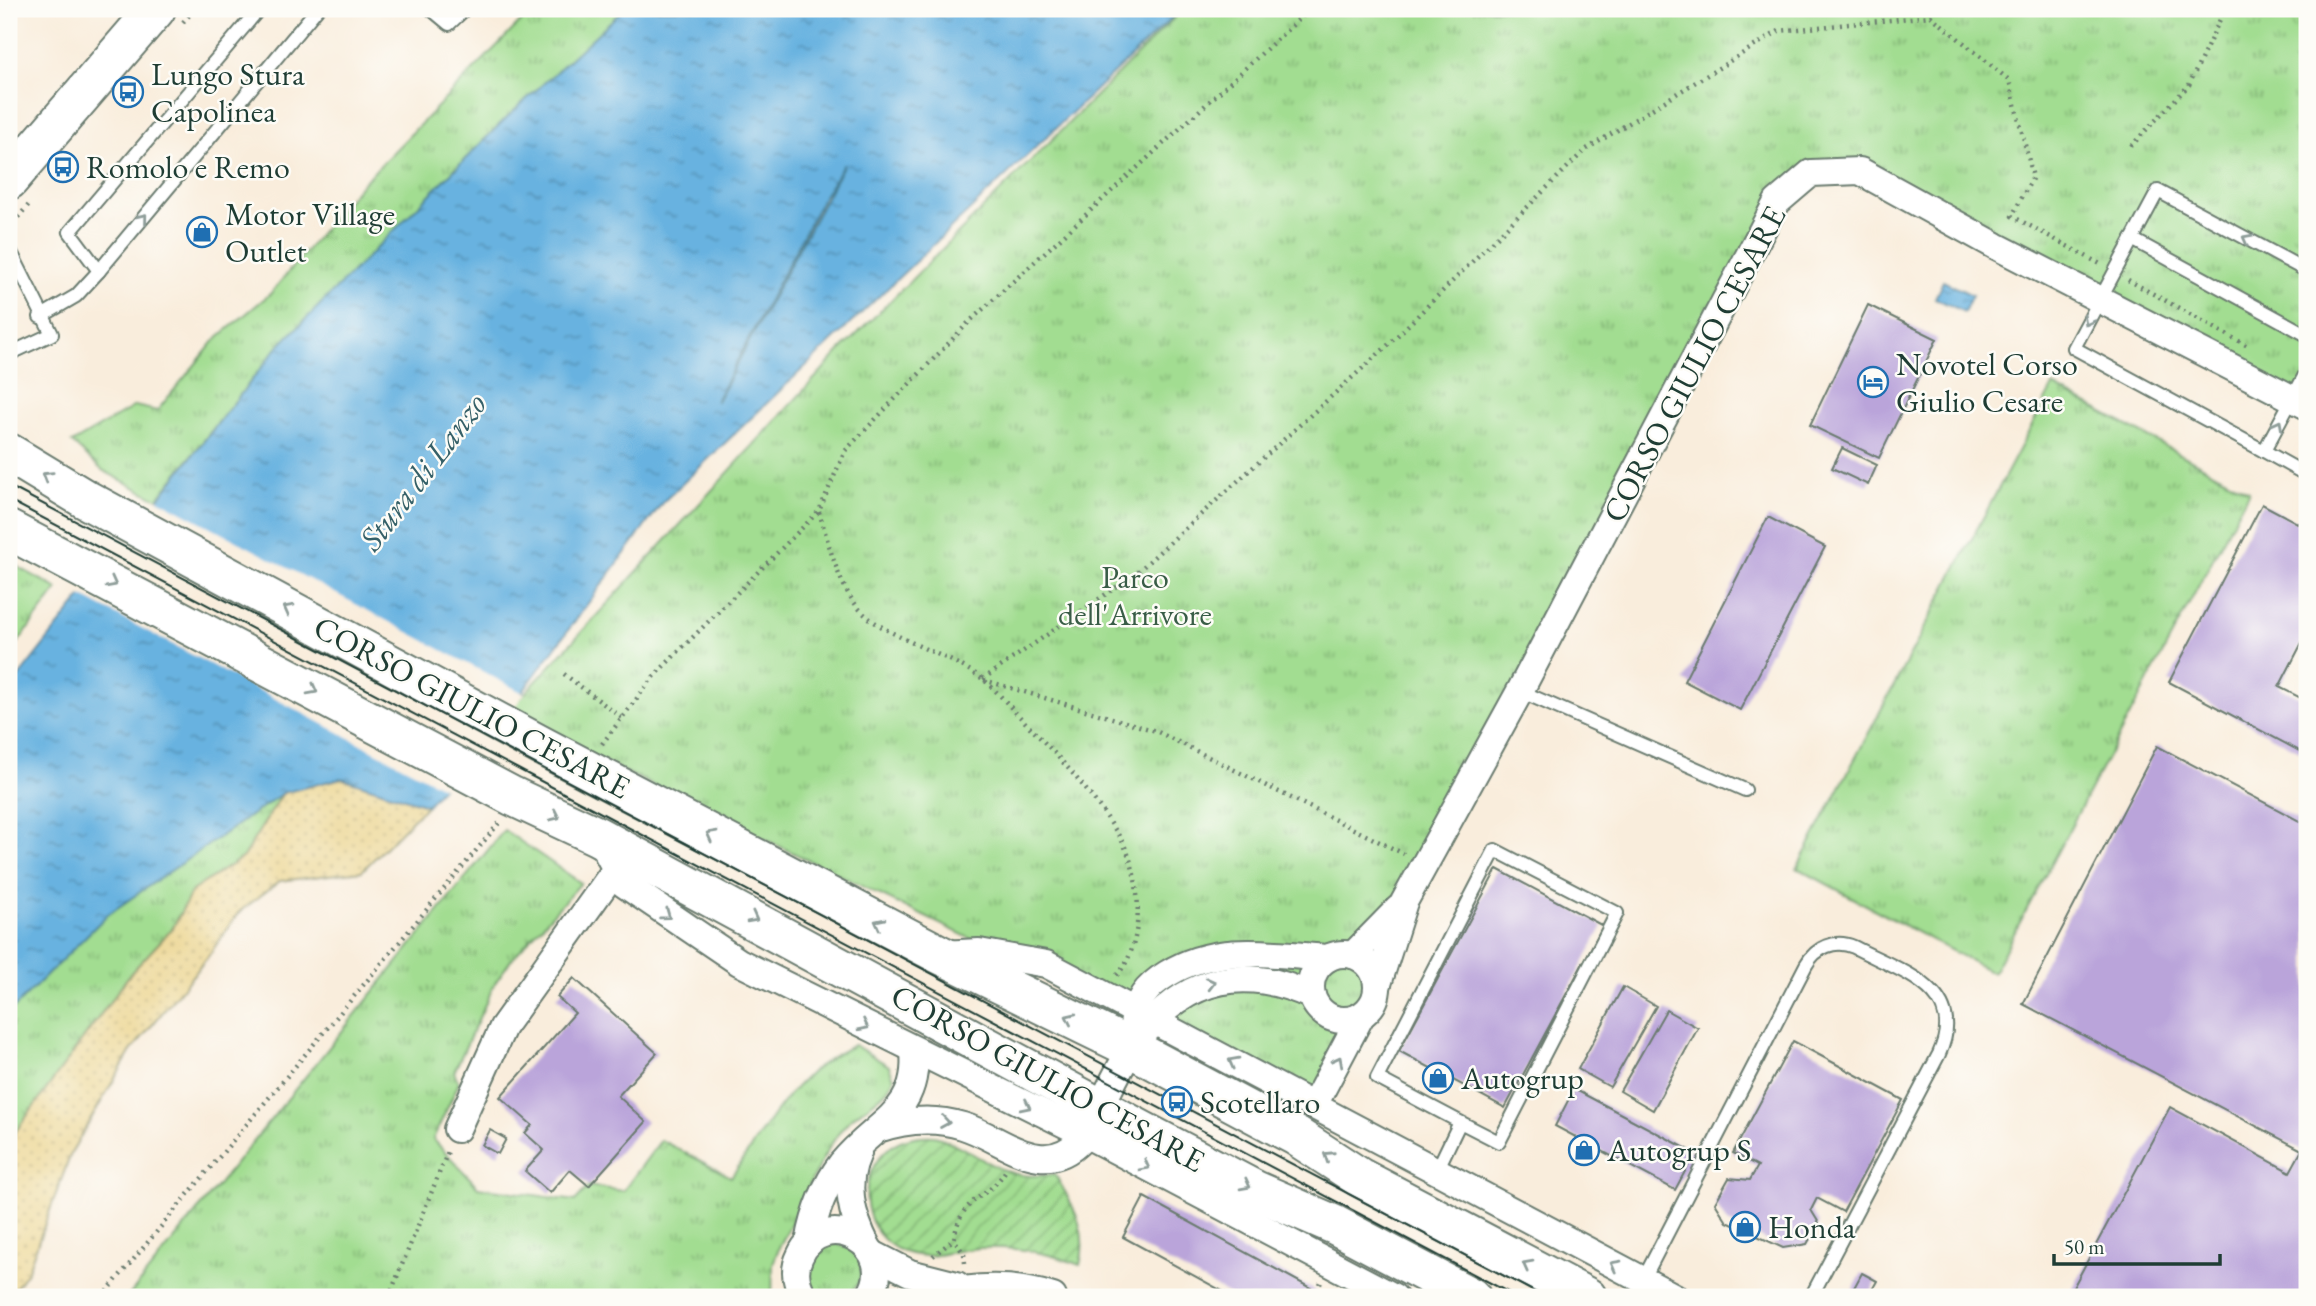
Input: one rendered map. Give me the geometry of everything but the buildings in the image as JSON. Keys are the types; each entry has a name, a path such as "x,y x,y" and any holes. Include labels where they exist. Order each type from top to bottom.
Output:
{"main road":[{"path":"9,180 156,9"},
{"name":"CORSO GIULIO CESARE","path":"9,453 85,499 542,746 939,954 1142,1017 1296,1136 1359,1177 1587,1297"},
{"name":"CORSO GIULIO CESARE","path":"9,530 52,551 507,808 614,852 1092,1121 1335,1225 1471,1297"}],"street":[{"name":"CORSO GIULIO CESARE","path":"1377,987 1404,902 1424,864 1520,691 1777,202 1811,173 1860,171 2099,300 2300,402"},
{"name":"CORSO GIULIO CESARE","path":"614,852 624,884 727,955 914,1051 1092,1121 1394,1297"},
{"path":"457,1129 503,1027 614,852"},
{"name":"CORSO GIULIO CESARE","path":"1340,957 1404,902"},
{"path":"869,1297 877,1275 870,1250 855,1219 850,1198 851,1174 870,1137 902,1121 943,1122 973,1129 1016,1152 1048,1158 1070,1149 1092,1121 1142,1017 1183,964 1206,956 1236,951 1340,957 1368,964 1377,987 1373,1004 1361,1016 1314,1105"},
{"path":"1312,996 1315,970 1340,957"},
{"path":"1142,1017 1213,982 1258,979 1283,983 1312,996 1321,1011 1335,1019 1361,1016"},
{"name":"CORSO GIULIO CESARE","path":"1142,1017 1675,1297"},
{"path":"798,1292 798,1260 809,1243 814,1218 823,1198 842,1163 908,1097 915,1075 914,1051"},
{"path":"809,1243 828,1233 849,1234 870,1250 919,1277 969,1288"},
{"path":"919,1297 969,1288 1013,1288 1053,1297"}],"lane":[{"path":"99,271 70,232 259,9"},
{"path":"40,317 76,296 99,271 317,9"},
{"path":"431,9 449,24 465,9"},
{"path":"2307,271 2158,191 2074,348 2307,475"},
{"path":"2132,239 2307,335"},
{"path":"9,248 40,317 52,334 9,354"},
{"path":"2264,451 2300,402 2307,371"},
{"path":"1520,691 1745,790"},
{"path":"1495,850 1618,913 1499,1142 1460,1122 1377,1078 1495,850"},
{"path":"1643,1280 1806,965 1821,948 1842,944 1854,947 1934,991 1944,1006 1947,1030 1939,1054 1811,1297"},
{"path":"1437,1170 1460,1122"}],"path":[{"path":"597,750 654,676 819,511 845,451 969,322 1310,9"},
{"path":"2131,146 2189,85 2225,9"},
{"path":"983,679 1135,574 1386,347 1585,150 1779,31 1931,16 2009,79 2033,177 2012,216 2256,351"},
{"path":"819,511 835,565 856,606 874,621 983,679 1156,730 1424,864"},
{"path":"564,674 622,718"},
{"path":"983,679 1079,779 1123,843 1137,894 1136,941 1128,964 1116,976"},
{"path":"102,1297 507,808"},
{"path":"1103,971 1116,976 1142,1017"},
{"path":"389,1297 457,1129"},
{"path":"969,1288 964,1254 954,1239 959,1215 999,1180 1016,1152"}],"green space":[{"path":"533,9 624,9 502,122 277,348 157,499 102,470 72,443 135,406 157,411 216,339 271,293 358,188"},
{"name":"Parco dell'Arrivore","path":"1183,9 2307,9 2307,406 1860,171 1811,173 1777,202 1424,864 1314,1105 506,714 839,352"},
{"path":"2053,386 2249,491 1993,973 1797,868"},
{"path":"9,562 58,589 9,654"},
{"path":"283,793 243,857 192,891 173,928 131,973 9,1141 9,1013 107,915"},
{"path":"504,830 581,883 511,960 495,983 454,1072 459,1083 433,1139 478,1187 575,1201 589,1186 623,1191 661,1140 731,1177 783,1102 797,1086 832,1057 854,1045 889,1066 894,1078 886,1091 854,1116 838,1134 812,1180 773,1264 772,1297 128,1297"},
{"path":"919,1136 934,1136 1010,1172 1029,1176 1055,1174 1073,1207 1081,1229 1080,1265 1044,1254 1006,1248 980,1248 920,1256 896,1248 884,1239 869,1214 868,1184 872,1169 881,1156 898,1142"},
{"path":"834,1244 853,1252 861,1271 853,1290 834,1298 815,1290 807,1271 815,1252"}],"sand":[{"path":"341,778 427,805 362,871 280,881 239,912 207,958 131,1051 72,1151 27,1272 9,1297 9,1141 131,973 173,928 192,891 243,857 283,793"}],"water":[{"name":"Stura di Lanzo","path":"624,9 1181,9 663,502 506,714 427,805 341,778 283,793 107,915 9,1013 9,689 277,348 502,122","holes":["844,164 717,401 824,196"]},
{"path":"1943,281 1972,295 1964,312 1935,298"}],"pier":[{"path":"154,497 525,694 446,789 77,594"}],"tram line":[{"path":"9,486 1544,1297"},
{"path":"9,500 1517,1297"}],"place":[{"name":"Lungo Stura Capolinea","path":"128,92"},
{"name":"Romolo e Remo","path":"63,167"},
{"name":"Motor Village Outlet","path":"202,232"},
{"name":"Novotel Corso Giulio Cesare","path":"1873,382"},
{"name":"Autogrup","path":"1438,1078"},
{"name":"Scotellaro","path":"1177,1102"},
{"name":"Autogrup S","path":"1584,1150"},
{"name":"Honda","path":"1745,1227"}]}
